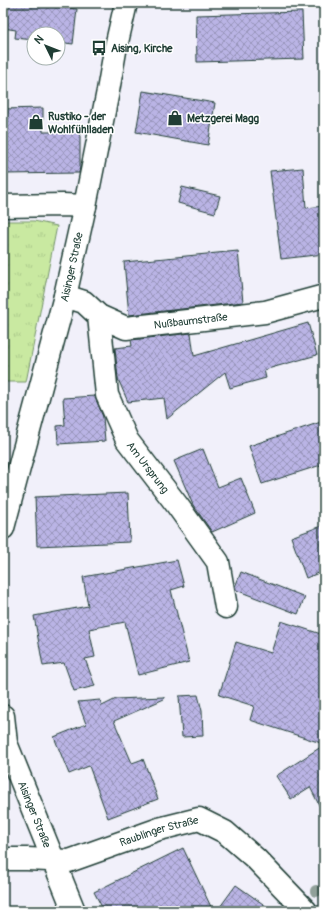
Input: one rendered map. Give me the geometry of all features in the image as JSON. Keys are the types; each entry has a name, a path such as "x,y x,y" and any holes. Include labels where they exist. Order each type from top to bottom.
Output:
{"street":[{"name":"Aisinger Straße","path":"3,528 65,296 85,206 115,51 126,3"},
{"path":"3,206 85,206"},
{"name":"Nußbaumstraße","path":"65,296 84,302 99,316 126,328 265,312 324,296"},
{"name":"Am Ursprung","path":"99,316 107,395 127,440 177,505 218,562 226,607"},
{"name":"Aisinger Straße","path":"3,716 6,743 52,860 74,911"},
{"name":"Raublinger Straße","path":"3,859 69,861 159,829 199,819 225,832 256,859 306,911"}],"green space":[{"path":"3,221 34,221 57,226 26,382 3,382"}],"building":[{"path":"3,3 18,3 77,9 73,44 66,43 66,26 26,26 26,39 15,38 16,30 3,28"},
{"path":"302,12 304,59 197,62 196,15"},
{"name":"Metzgerei Magg","path":"143,91 215,103 208,145 136,132"},
{"path":"43,108 43,132 80,132 79,173 3,174 3,109"},
{"path":"303,168 306,208 324,206 324,254 281,259 270,171"},
{"path":"182,187 220,196 215,213 178,203"},
{"path":"238,251 243,302 129,315 124,262"},
{"path":"308,323 317,355 264,370 266,378 230,388 225,372 167,419 164,398 128,402 118,379 115,348 132,346 131,340 191,333 194,356"},
{"path":"95,396 103,417 105,441 58,444 57,426 65,425 63,398"},
{"path":"324,421 324,464 262,484 249,446"},
{"path":"203,449 218,487 241,478 255,513 212,532 193,505 174,461"},
{"path":"128,493 130,542 37,546 35,497"},
{"path":"324,525 324,571 306,578 291,537"},
{"path":"177,560 184,586 171,590 189,662 138,675 125,622 89,629 95,657 85,659 95,686 74,691 64,663 43,666 34,616 88,606 83,577"},
{"path":"241,572 305,597 298,614 236,590 235,587"},
{"path":"281,621 324,635 324,744 250,720 254,706 219,695 236,642 271,653"},
{"path":"198,695 202,711 203,736 182,737 179,696"},
{"path":"164,697 164,699 114,721 132,763 143,759 158,799 108,818 89,766 69,774 54,737 86,724 78,702 100,700 102,706 116,699"},
{"path":"324,745 324,815 310,787 291,799 276,776"},
{"path":"183,848 213,911 104,911 94,892"},
{"path":"236,885 273,911 217,911"}],"place":[{"name":"Aising, Kirche","path":"99,48"},
{"name":"Metzgerei Magg","path":"175,118"},
{"name":"Rustiko - der Wohlfühlladen","path":"36,122"}]}
